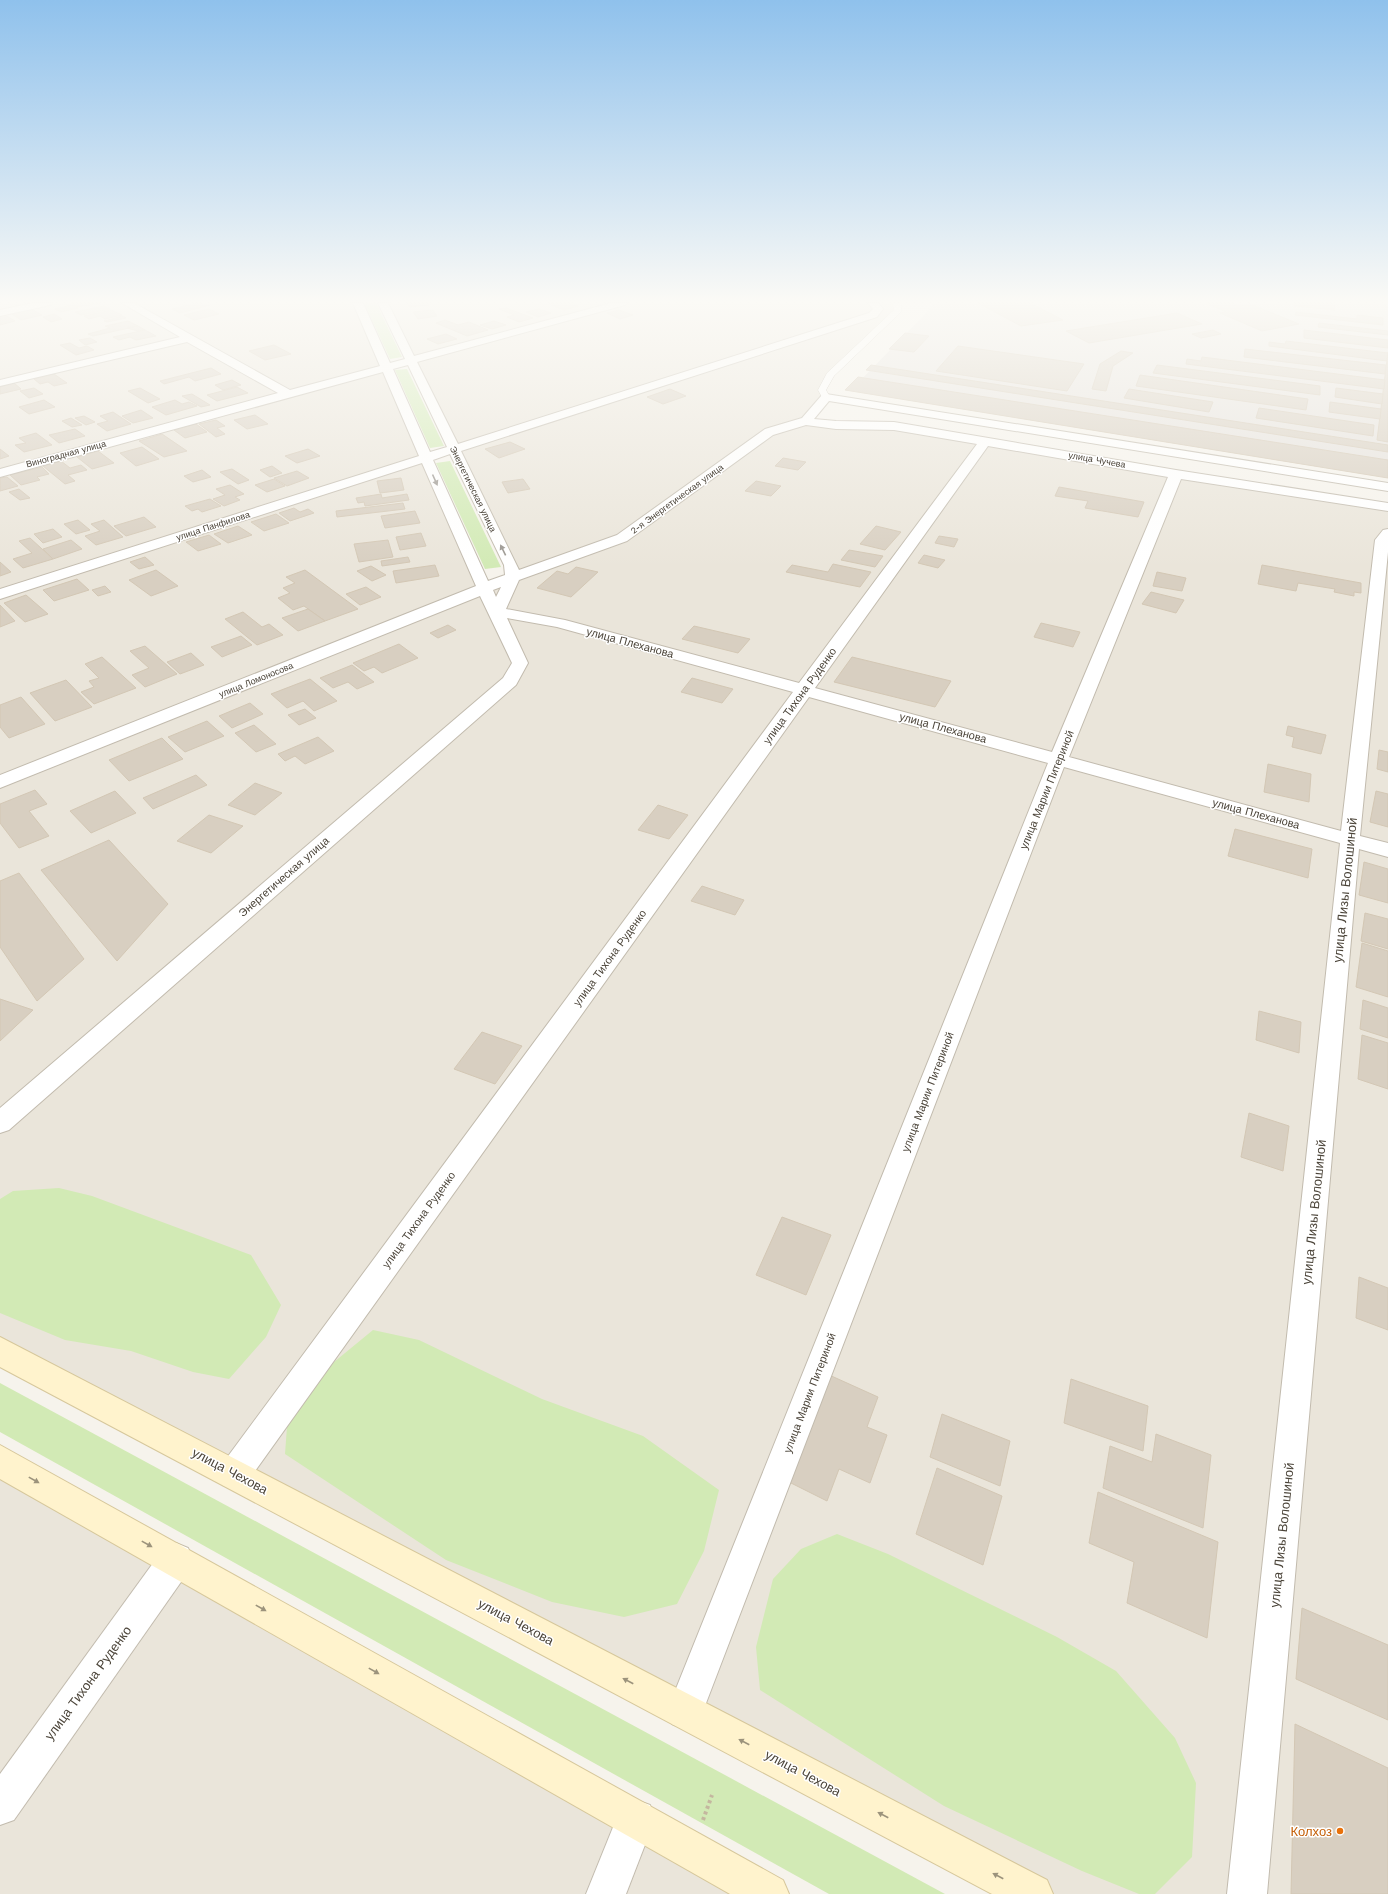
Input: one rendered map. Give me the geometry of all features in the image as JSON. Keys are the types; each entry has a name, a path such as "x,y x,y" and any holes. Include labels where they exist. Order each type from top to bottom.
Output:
{"main road":[{"name":"улица Чехова","path":"0,1351 1033,1894"},
{"path":"0,1461 769,1894"}],"street":[{"path":"283,391 288,394"},
{"name":"Виноградная улица","path":"0,473 297,391"},
{"name":"Энергетическая улица","path":"0,1123 510,681 520,663 497,612 484,589 396,391"},
{"name":"Энергетическая улица","path":"425,391 511,565 513,577"},
{"name":"улица Панфилова","path":"0,594 634,391"},
{"path":"806,420 826,397"},
{"name":"улица Чучева","path":"826,397 1388,487"},
{"name":"улица Чучева","path":"806,420 836,425 894,426 1176,474 1388,507"},
{"name":"2-я Энергетическая улица","path":"513,577 622,538 769,432 806,420"},
{"name":"улица Тихона Руденко","path":"234,1474 985,441"},
{"name":"улица Марии Питериной","path":"685,1711 1058,760 1176,474"},
{"name":"улица Лизы Волошиной","path":"1248,1894 1350,839 1382,540 1388,533"},
{"path":"497,612 513,577"},
{"name":"улица Ломоносова","path":"0,782 513,577"},
{"name":"улица Плеханова","path":"497,612 559,624 1388,850"},
{"name":"улица Тихона Руденко","path":"0,1806 176,1560"},
{"path":"606,1894 636,1820"}],"lane":[{"path":"823,391 826,397"}],"path":[{"path":"702,1823 712,1795"}],"shaded area":[{"path":"0,391 397,391 484,589 513,577 425,391 823,391 826,397 806,420 894,426 1388,507 1388,1894 1033,1894 0,1351"},
{"path":"852,391 1388,391 1388,478"},
{"path":"0,1461 769,1894 0,1894"}],"green space":[{"path":"405,391 418,391 444,446 430,448"},
{"path":"450,461 501,567 485,569 436,463"},
{"path":"59,1188 92,1196 251,1255 281,1305 266,1337 229,1379 193,1372 131,1351 65,1340 0,1313 0,1199 13,1191"},
{"path":"373,1330 419,1340 542,1399 643,1436 719,1490 704,1551 677,1604 624,1617 552,1602 446,1560 285,1454 289,1399"},
{"path":"0,1383 945,1894 829,1894 0,1432"},
{"path":"837,1534 888,1554 1057,1637 1116,1671 1175,1738 1196,1783 1192,1857 1155,1894 1139,1894 1082,1871 944,1806 760,1690 756,1647 773,1579 801,1549"}],"building":[{"path":"0,391 11,391 0,394"},
{"path":"20,391 39,391 43,394 29,398"},
{"path":"129,391 146,391 160,399 148,403"},
{"path":"221,391 245,391 248,393 217,401 207,395"},
{"path":"663,391 675,391 686,396 663,404 647,397"},
{"path":"854,391 950,391 1388,460 1388,478"},
{"path":"1002,391 1042,391 1388,445 1388,452"},
{"path":"1128,391 1144,391 1213,402 1209,412 1124,398"},
{"path":"1174,391 1255,391 1308,399 1306,410"},
{"path":"1293,391 1320,391 1320,395"},
{"path":"1336,391 1363,391 1383,394 1382,404 1335,397"},
{"path":"1383,391 1388,391 1388,442 1377,440"},
{"path":"192,394 210,405 201,407 182,396"},
{"path":"44,400 55,407 29,414 19,407"},
{"path":"175,400 182,404 189,402 197,406 166,415 152,407"},
{"path":"1330,402 1381,409 1380,419 1329,412"},
{"path":"1259,408 1374,425 1373,436 1256,418"},
{"path":"141,410 153,418 133,423 122,416"},
{"path":"113,412 131,424 107,431 97,424 108,421 100,416"},
{"path":"255,415 268,424 247,429 234,420"},
{"path":"84,416 95,422 86,425 75,418"},
{"path":"71,418 82,425 72,427 62,421"},
{"path":"216,420 225,426 217,428 225,434 216,437 199,424"},
{"path":"196,424 207,432 185,438 174,430"},
{"path":"75,429 85,436 59,443 49,435"},
{"path":"36,433 52,445 24,452 15,445 26,443 19,438"},
{"path":"162,434 187,451 164,457 139,441"},
{"path":"510,442 525,449 499,458 485,449"},
{"path":"142,447 159,459 136,466 120,453"},
{"path":"0,449 9,456 0,459"},
{"path":"308,449 320,456 297,463 285,456"},
{"path":"98,451 114,463 92,469 77,457"},
{"path":"783,458 806,462 798,470 775,466"},
{"path":"61,461 70,468 81,465 87,470 68,475 75,481 65,484 43,466"},
{"path":"272,466 282,473 270,477 260,470"},
{"path":"42,467 49,474 37,477 40,480 21,485 10,475"},
{"path":"232,469 249,480 238,484 220,472"},
{"path":"202,470 211,477 193,482 184,476"},
{"path":"297,471 309,478 287,486 274,478"},
{"path":"7,477 18,486 0,491 0,478"},
{"path":"401,478 404,490 380,493 377,481"},
{"path":"274,479 285,486 267,492 255,485"},
{"path":"523,479 530,489 508,493 502,482"},
{"path":"756,481 781,486 771,496 745,491"},
{"path":"230,485 244,494 235,497 240,500 224,506 213,499 225,495 216,489"},
{"path":"1059,487 1144,502 1138,517 1085,508 1088,501 1055,496"},
{"path":"19,489 30,498 20,500 9,492"},
{"path":"381,494 382,498 407,494 409,500 365,506 364,502 358,503 356,498"},
{"path":"210,499 221,506 202,512 198,509 192,511 185,506"},
{"path":"403,503 405,509 337,517 336,511"},
{"path":"294,508 300,512 308,509 314,513 290,521 279,513"},
{"path":"415,511 420,523 385,528 381,516"},
{"path":"276,514 289,523 264,531 251,522"},
{"path":"144,517 156,527 126,536 114,526"},
{"path":"78,520 90,530 76,534 64,524"},
{"path":"104,520 123,537 96,545 85,536 100,531 91,524"},
{"path":"238,526 252,535 228,543 214,534"},
{"path":"876,526 901,532 885,550 860,544"},
{"path":"53,529 62,537 43,543 34,534"},
{"path":"421,533 426,546 400,550 396,537"},
{"path":"209,535 221,544 198,551 186,542"},
{"path":"939,536 958,539 954,547 935,543"},
{"path":"30,538 53,559 23,568 13,559 32,553 19,541"},
{"path":"71,540 82,549 53,559 43,549"},
{"path":"388,540 393,557 359,562 354,544"},
{"path":"849,550 883,556 875,567 841,560"},
{"path":"924,555 945,560 938,568 918,563"},
{"path":"145,557 154,565 139,569 130,562"},
{"path":"408,557 410,562 382,566 381,561"},
{"path":"0,562 11,572 0,576"},
{"path":"833,564 871,572 860,587 786,572 792,565 828,572"},
{"path":"435,565 439,576 396,583 393,571"},
{"path":"1262,565 1361,583 1361,593 1354,592 1354,596 1334,592 1335,589 1298,583 1296,591 1258,584"},
{"path":"371,566 386,575 372,581 357,571"},
{"path":"576,567 598,572 571,597 537,588 557,571 568,574"},
{"path":"156,570 178,586 151,596 129,580"},
{"path":"305,570 358,609 325,621 304,606 293,610 278,598 290,593 283,588 295,583 286,577"},
{"path":"1157,572 1186,578 1182,591 1153,586"},
{"path":"77,579 89,590 54,601 43,590"},
{"path":"105,586 111,592 98,596 92,590"},
{"path":"366,587 381,597 360,605 346,594"},
{"path":"1151,592 1184,600 1176,613 1142,604"},
{"path":"26,595 48,614 25,622 4,603"},
{"path":"0,605 15,621 0,627"},
{"path":"308,609 325,621 298,631 282,618"},
{"path":"243,612 262,627 269,624 283,635 257,645 225,619"},
{"path":"1041,623 1080,632 1073,647 1034,637"},
{"path":"448,625 456,630 438,638 430,633"},
{"path":"694,626 750,639 738,653 682,639"},
{"path":"241,636 252,645 222,657 211,647"},
{"path":"399,644 418,658 382,673 374,667 364,671 353,663"},
{"path":"145,646 177,674 145,687 132,675 149,668 130,651"},
{"path":"191,653 204,665 180,674 167,662"},
{"path":"102,657 136,688 94,704 81,692 94,687 89,681 99,678 85,664"},
{"path":"852,657 951,681 935,707 834,682"},
{"path":"352,665 374,682 357,689 348,682 333,688 320,678"},
{"path":"692,678 733,689 722,703 681,692"},
{"path":"310,679 337,701 314,711 303,701 287,708 271,694"},
{"path":"66,680 92,707 55,721 30,693"},
{"path":"21,697 45,724 9,738 0,727 0,705"},
{"path":"250,703 263,714 232,728 219,716"},
{"path":"305,709 316,718 299,725 288,715"},
{"path":"207,721 224,736 185,752 168,737"},
{"path":"254,725 276,744 256,752 235,733"},
{"path":"1288,726 1326,735 1321,754 1292,747 1294,737 1286,735"},
{"path":"318,737 334,751 305,764 295,756 285,761 278,754"},
{"path":"162,738 183,759 129,781 109,760"},
{"path":"1379,750 1388,752 1388,772 1377,769"},
{"path":"1268,764 1311,774 1309,802 1264,792"},
{"path":"196,775 207,785 153,809 143,798"},
{"path":"255,783 282,793 255,815 228,805"},
{"path":"35,790 47,804 29,811 49,836 19,848 0,823 0,804"},
{"path":"115,791 136,813 91,833 70,811"},
{"path":"1376,791 1388,794 1388,827 1370,822"},
{"path":"658,805 688,815 669,839 638,830"},
{"path":"209,815 243,826 211,853 177,841"},
{"path":"1235,829 1312,849 1308,878 1228,856"},
{"path":"109,840 168,904 117,961 41,870"},
{"path":"1364,862 1388,869 1388,903 1359,895"},
{"path":"19,873 84,959 37,1001 0,947 0,881"},
{"path":"702,886 744,900 735,915 691,901"},
{"path":"1365,913 1388,919 1388,949 1361,941"},
{"path":"1362,943 1388,951 1388,997 1356,987"},
{"path":"0,999 33,1010 0,1041"},
{"path":"1363,1000 1388,1008 1388,1038 1360,1029"},
{"path":"1259,1011 1301,1022 1299,1053 1256,1040"},
{"path":"482,1032 522,1046 495,1084 454,1069"},
{"path":"1362,1035 1388,1043 1388,1089 1358,1079"},
{"path":"1249,1113 1289,1126 1283,1171 1241,1157"},
{"path":"782,1217 831,1235 806,1295 756,1275"},
{"path":"1359,1277 1388,1288 1388,1330 1356,1318"},
{"path":"827,1374 878,1397 867,1427 887,1435 870,1483 839,1469 827,1501 785,1480"},
{"path":"1071,1379 1148,1406 1143,1451 1064,1423"},
{"path":"942,1414 1010,1441 1000,1486 930,1457"},
{"path":"1156,1434 1211,1455 1203,1528 1103,1488 1110,1446 1152,1462"},
{"path":"937,1468 1002,1496 983,1565 916,1534"},
{"path":"1098,1492 1218,1542 1207,1638 1127,1603 1134,1562 1089,1543"},
{"path":"1302,1608 1388,1645 1388,1720 1296,1679"},
{"name":"Колхоз","path":"1295,1724 1388,1768 1388,1894 1291,1894"}],"place":[{"name":"Колхоз","path":"1340,1831"}]}
